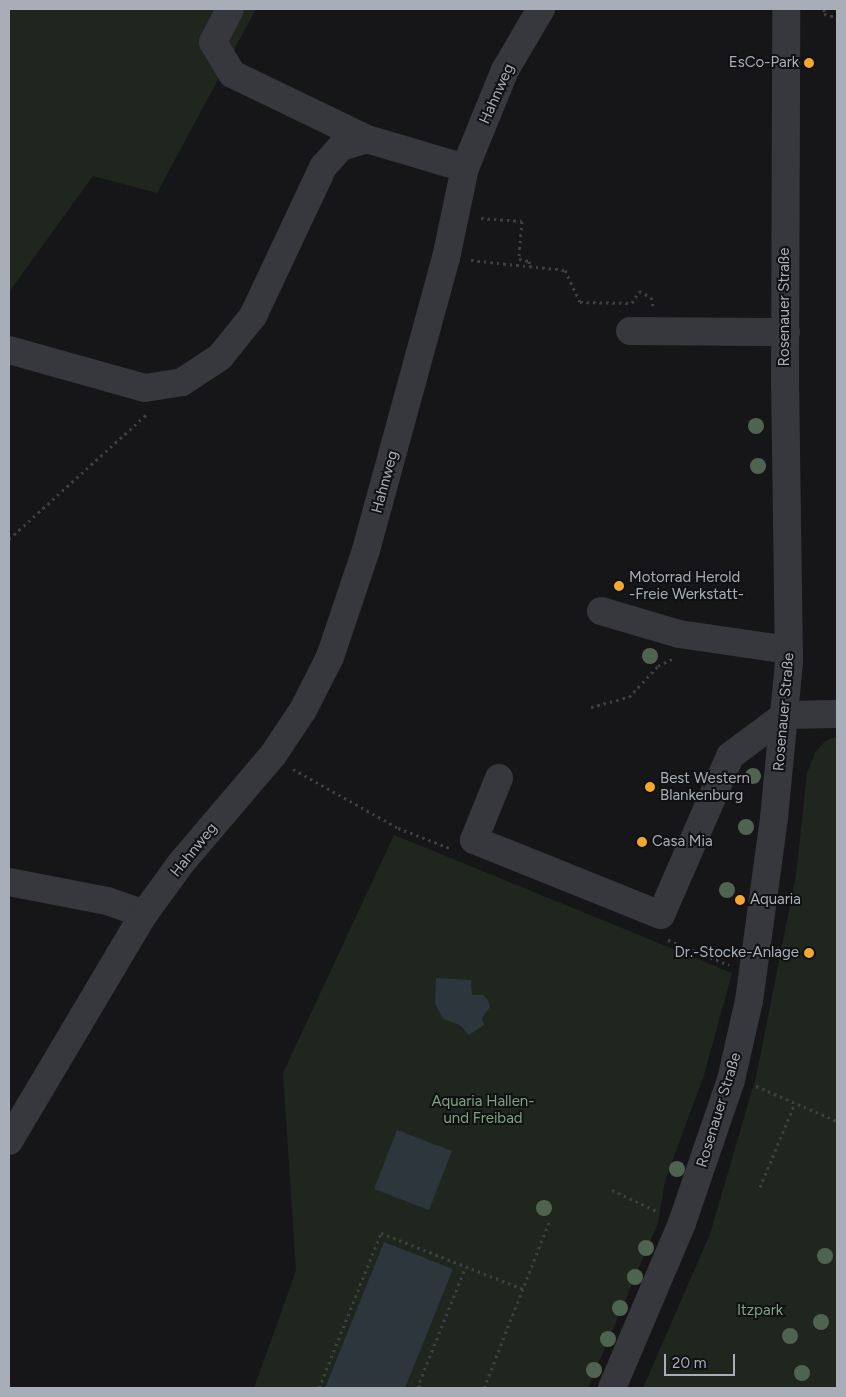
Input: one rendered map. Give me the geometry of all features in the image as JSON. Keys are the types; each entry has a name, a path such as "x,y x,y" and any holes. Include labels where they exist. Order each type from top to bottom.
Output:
{"street":[{"path":"230,9 213,42 232,74 367,139 466,168"},
{"name":"Hahnweg","path":"9,1142 144,914 182,863 273,755 303,710 330,657 366,550 456,216 466,168 505,70 541,9"},
{"name":"Rosenauer Straße","path":"612,1388 682,1223 731,1080 749,1001 785,715 789,650 786,332 786,9"},
{"path":"9,350 145,388 182,382 220,358 253,316 323,167 341,147 367,139"},
{"path":"630,331 786,332"},
{"path":"601,611 679,634 789,650"},
{"path":"499,778 474,840 661,915 730,756 785,715 837,714"},
{"path":"9,882 107,901 144,914"}],"path":[{"path":"824,9 824,14 837,17"},
{"path":"456,216 522,221 519,259 529,261 530,267"},
{"path":"480,261 565,270 580,302 632,303 639,291 651,297 654,310"},
{"path":"9,539 154,408"},
{"path":"591,707 629,697 658,666 678,655"},
{"path":"296,771 398,828 452,849"},
{"path":"731,1080 747,1082 837,1121"},
{"path":"760,1187 795,1103"},
{"path":"612,1190 634,1200"},
{"path":"484,1388 549,1222"},
{"path":"319,1388 381,1233 523,1289"},
{"path":"423,1388 417,1387 466,1266"}],"green space":[{"path":"9,9 256,9 157,193 93,176 9,292"},
{"name":"Itzpark","path":"834,737 837,738 837,1388 643,1388 710,1234 756,1077 796,875 807,773 815,753 824,742"},
{"name":"Aquaria Hallen- und Freibad","path":"394,835 732,973 704,1075 665,1181 658,1223 588,1388 254,1388 296,1271 283,1073"}],"shaded area":[{"path":"436,978 471,980 472,995 483,995 488,1000 490,1007 482,1018 484,1025 469,1035 460,1025 443,1019 435,1003"},
{"path":"397,1130 452,1151 429,1210 374,1189"},
{"path":"384,1242 453,1269 405,1388 325,1388"}],"place":[{"name":"EsCo-Park","path":"809,63"},
{"name":"Motorrad Herold -Freie Werkstatt-","path":"619,586"},
{"name":"Best Western Blankenburg","path":"650,787"},
{"name":"Casa Mia","path":"642,842"},
{"name":"Aquaria","path":"740,900"},
{"name":"Dr.-Stocke-Anlage","path":"809,953"}]}
